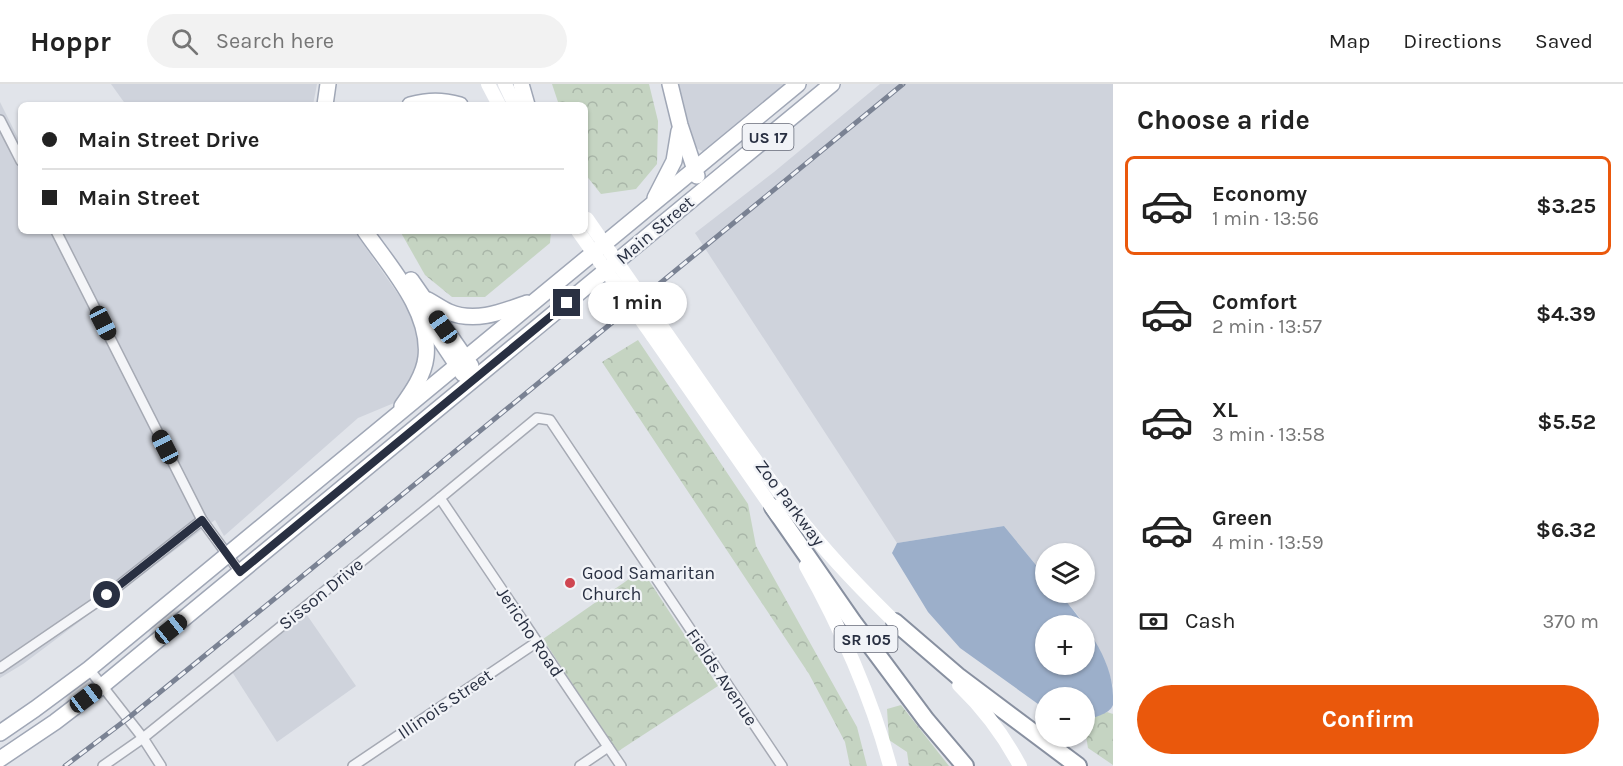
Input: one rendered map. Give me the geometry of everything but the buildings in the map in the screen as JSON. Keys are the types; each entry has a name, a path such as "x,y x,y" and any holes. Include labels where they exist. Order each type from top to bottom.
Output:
{"highway":[{"name":"SR 105","path":"772,507 926,720 965,766"},
{"name":"SR 105","path":"895,622 959,677 1078,766"}],"main road":[{"path":"325,102 328,84"},
{"path":"488,84 497,102"},
{"path":"504,84 513,102"},
{"path":"521,84 526,102"},
{"path":"670,84 680,125 703,190"},
{"name":"Main Street","path":"0,733 88,669 798,84"},
{"name":"Main Street","path":"0,759 55,722 102,686 832,84"},
{"path":"420,102 445,100 451,102"},
{"path":"651,206 674,161 678,148 680,125"},
{"name":"Zoo Parkway","path":"588,221 772,507 818,587 855,667 890,766"},
{"path":"367,234 416,296 423,325 426,355 420,376 411,394 390,422"},
{"path":"378,234 416,296 474,380"},
{"name":"Zoo Parkway","path":"580,234 792,509 864,592 970,695 1002,735 1020,766"},
{"path":"416,296 447,312 473,317 507,310 540,298"}],"street":[{"path":"0,120 18,155"},
{"path":"58,234 202,520 240,572"},
{"name":"Sisson Drive","path":"103,766 142,738 537,417"},
{"name":"Fields Avenue","path":"537,417 550,420 782,766"},
{"name":"Jericho Road","path":"440,498 621,766"},
{"path":"0,668 107,595 202,520"},
{"name":"Illinois Street","path":"353,766 537,642"},
{"path":"88,669 161,766"},
{"path":"579,766 608,747"}],"shaded area":[{"path":"111,84 317,84 314,102 124,102"},
{"path":"675,84 788,84 704,152 696,148 689,136"},
{"path":"880,84 1113,84 1113,686 1105,661 1095,644 1095,615 1078,615 1067,603 1095,603 1095,543 1035,543 1035,564 1004,526 897,543 695,233 774,172"},
{"path":"0,102 18,138 18,234 356,234 410,311 418,332 417,363 404,390 394,403 358,418 224,536 215,520 23,664 0,678"},
{"path":"300,605 356,686 277,742 227,664"}],"green space":[{"path":"552,84 649,84 658,121 657,164 636,189 601,194 588,178 588,102 558,102"},
{"path":"402,234 551,234 550,243 485,297 452,297 425,275"},
{"path":"638,340 748,504 756,546 857,727 867,766 850,766 845,742 809,674 602,362"},
{"path":"642,570 718,686 617,752 543,639"},
{"path":"901,705 949,766 909,766 907,752 889,740 887,709"},
{"path":"1107,712 1113,714 1113,765 1088,748 1095,747 1095,717"}],"water":[{"path":"1004,526 1035,564 1035,603 1067,603 1077,615 1035,615 1035,675 1095,675 1095,640 1112,682 1113,705 1111,708 1095,717 1095,687 1035,687 1035,702 960,648 928,612 892,553 897,543"}],"railway":[{"path":"65,766 127,719 903,84"}],"place":[{"name":"Good Samaritan Church","path":"570,583"}],"route":[{"path":"107,595 202,520 240,572 567,303"}]}
